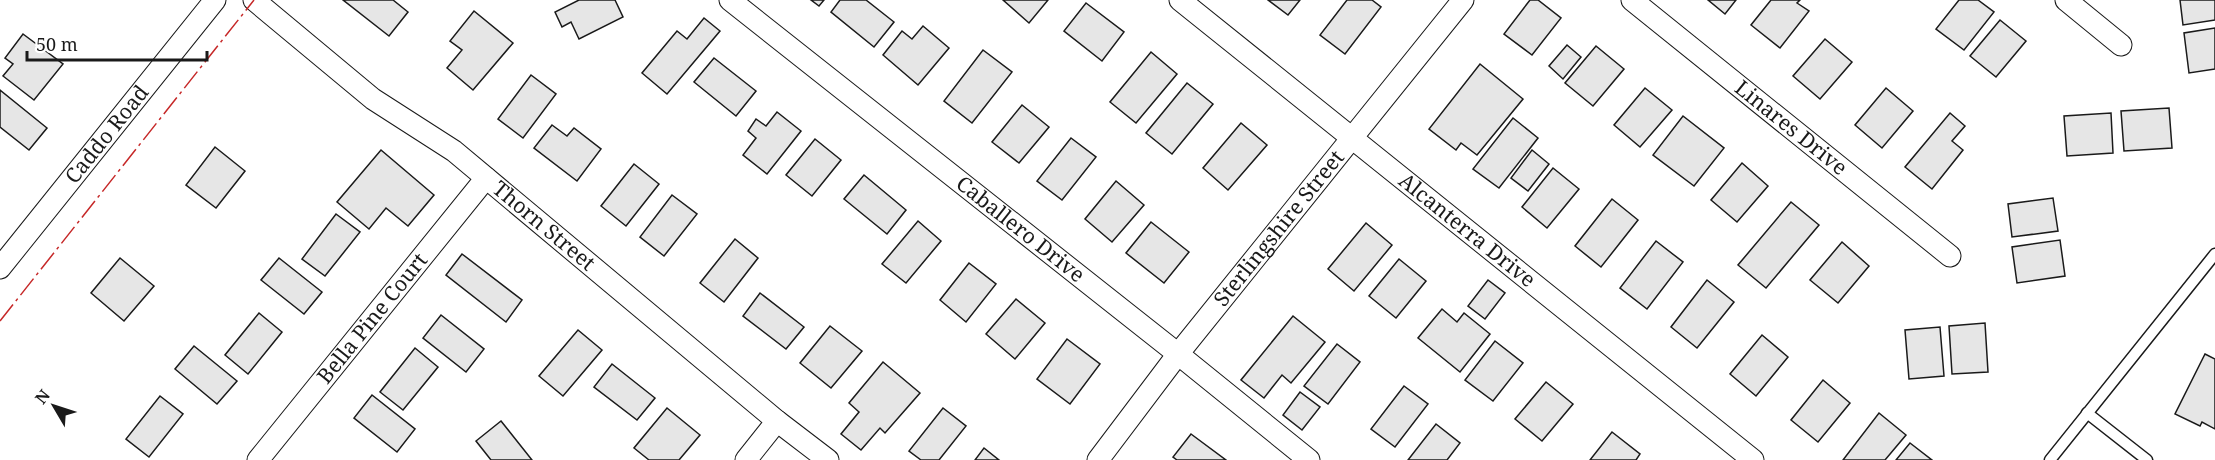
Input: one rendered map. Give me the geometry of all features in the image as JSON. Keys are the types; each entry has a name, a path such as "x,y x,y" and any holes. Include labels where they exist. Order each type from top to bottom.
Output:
{"street":[{"name":"Caddo Road","path":"0,268 215,0"},
{"name":"Thorn Street","path":"254,0 373,99 454,151 777,421 828,460"},
{"name":"Caballero Drive","path":"730,0 1309,460"},
{"name":"Alcanterra Drive","path":"1180,0 1753,460"},
{"name":"Sterlingshire Street","path":"1098,460 1178,354 1463,0"},
{"name":"Linares Drive","path":"1632,0 1950,256"},
{"path":"2066,0 2121,45"},
{"name":"Bella Pine Court","path":"258,460 486,178"},
{"path":"746,460 777,421"}],"lane":[{"path":"2050,460 2215,254"},
{"path":"2087,414 2147,460"}],"building":[{"path":"343,0 393,0 408,12 389,36"},
{"path":"579,0 615,0 623,17 579,39 571,22 562,27 555,12"},
{"path":"811,0 824,0 819,6"},
{"path":"840,0 866,0 894,22 874,47 831,12"},
{"path":"1003,0 1048,0 1029,23"},
{"path":"1268,0 1300,0 1288,15"},
{"path":"1347,0 1372,0 1381,7 1345,54 1320,35"},
{"path":"1530,0 1538,0 1561,18 1532,55 1504,34"},
{"path":"1708,0 1736,0 1725,14"},
{"path":"1771,0 1800,0 1797,3 1809,11 1780,48 1751,25"},
{"path":"1959,0 1978,0 1994,12 1964,50 1936,29"},
{"path":"2180,0 2215,0 2215,20 2183,25"},
{"path":"1086,3 1124,32 1102,61 1064,31"},
{"path":"474,11 513,43 473,90 447,68 462,50 450,41"},
{"path":"704,18 720,31 667,94 642,73 677,31 687,39"},
{"path":"2000,20 2026,41 1996,77 1970,56"},
{"path":"923,26 949,48 918,85 883,55 902,31 912,39"},
{"path":"2215,28 2215,69 2189,73 2184,33"},
{"path":"23,34 63,64 34,100 3,76 13,64 5,58"},
{"path":"1825,39 1852,62 1820,99 1793,76"},
{"path":"1567,45 1581,57 1563,79 1549,66"},
{"path":"1596,46 1624,69 1593,106 1565,83"},
{"path":"983,50 1012,72 972,123 944,101"},
{"path":"1151,52 1177,74 1136,123 1110,102"},
{"path":"714,58 756,91 736,116 694,82"},
{"path":"1480,64 1523,99 1477,155 1461,143 1456,150 1429,129"},
{"path":"531,75 556,94 523,138 498,119"},
{"path":"1187,83 1213,104 1172,154 1146,133"},
{"path":"1645,88 1672,110 1640,147 1614,125"},
{"path":"1886,88 1913,111 1882,148 1855,125"},
{"path":"0,90 47,128 29,150 0,127"},
{"path":"1022,105 1049,127 1019,163 992,142"},
{"path":"2169,108 2172,148 2124,151 2121,111"},
{"path":"777,112 801,131 767,174 743,155 756,138 748,131 756,119 766,126"},
{"path":"1950,113 1965,126 1952,141 1963,150 1932,189 1905,167"},
{"path":"2111,113 2113,153 2067,156 2064,116"},
{"path":"1683,116 1724,148 1694,186 1653,155"},
{"path":"1513,118 1538,138 1499,188 1473,169"},
{"path":"1241,123 1267,145 1228,190 1203,168"},
{"path":"552,125 567,136 574,128 601,149 577,181 534,148"},
{"path":"1071,138 1096,157 1062,200 1037,181"},
{"path":"815,139 841,160 812,196 786,175"},
{"path":"215,147 245,171 216,208 186,185"},
{"path":"381,150 434,195 408,226 386,208 369,229 337,202"},
{"path":"1532,150 1549,164 1528,191 1511,178"},
{"path":"1742,163 1768,186 1737,222 1711,200"},
{"path":"634,164 659,184 626,226 601,206"},
{"path":"1553,168 1579,189 1547,228 1522,207"},
{"path":"864,175 906,210 887,234 844,199"},
{"path":"1116,181 1144,205 1112,242 1085,219"},
{"path":"672,195 697,214 664,256 640,237"},
{"path":"2053,198 2058,231 2012,237 2008,204"},
{"path":"1612,199 1638,220 1601,267 1575,246"},
{"path":"1791,202 1819,225 1766,288 1738,265"},
{"path":"336,214 360,232 325,276 302,259"},
{"path":"918,221 941,241 906,283 882,264"},
{"path":"1151,222 1189,252 1164,283 1126,253"},
{"path":"1366,223 1392,245 1354,291 1328,269"},
{"path":"735,239 758,258 724,302 700,283"},
{"path":"2060,240 2065,276 2017,283 2012,247"},
{"path":"1656,241 1683,262 1647,309 1620,288"},
{"path":"1842,242 1869,266 1838,303 1810,280"},
{"path":"462,254 522,300 506,322 446,275"},
{"path":"120,258 154,286 124,321 91,293"},
{"path":"279,258 322,292 304,314 261,280"},
{"path":"1399,259 1426,281 1396,318 1369,296"},
{"path":"969,263 996,284 966,322 940,300"},
{"path":"1488,280 1505,293 1485,319 1468,306"},
{"path":"1707,280 1734,302 1697,348 1671,327"},
{"path":"760,293 804,327 786,349 743,316"},
{"path":"1016,299 1045,323 1015,359 986,334"},
{"path":"1442,309 1457,322 1464,313 1490,334 1460,372 1418,338"},
{"path":"259,313 282,332 248,374 225,355"},
{"path":"441,315 484,349 466,372 423,338"},
{"path":"1293,316 1325,342 1291,383 1282,375 1264,398 1241,380"},
{"path":"1985,323 1988,372 1952,374 1949,326"},
{"path":"830,326 862,351 831,388 800,363"},
{"path":"1940,327 1944,376 1909,379 1905,330"},
{"path":"578,330 602,350 563,396 539,376"},
{"path":"1762,335 1788,357 1756,396 1730,374"},
{"path":"1067,339 1100,364 1070,404 1037,379"},
{"path":"1495,341 1523,363 1493,401 1465,380"},
{"path":"1337,344 1360,362 1328,404 1304,386"},
{"path":"194,346 237,381 217,404 175,369"},
{"path":"415,348 438,367 403,410 380,392"},
{"path":"2205,354 2215,359 2215,429 2202,422 2200,426 2175,414"},
{"path":"883,362 920,393 885,433 880,428 861,450 841,434 859,412 849,403"},
{"path":"612,364 655,398 637,420 594,387"},
{"path":"1823,380 1850,403 1818,442 1791,420"},
{"path":"1546,382 1573,404 1542,441 1515,419"},
{"path":"1404,386 1428,404 1395,447 1371,429"},
{"path":"1300,392 1320,407 1302,430 1283,415"},
{"path":"372,395 415,429 397,452 354,418"},
{"path":"160,396 183,414 149,457 126,439"},
{"path":"667,408 700,435 679,460 649,460 634,448"},
{"path":"943,408 966,426 939,460 921,460 909,451"},
{"path":"1879,413 1906,435 1885,460 1843,460"},
{"path":"501,421 532,460 491,460 476,441"},
{"path":"1436,424 1460,443 1447,460 1408,460"},
{"path":"1612,432 1640,454 1636,460 1590,460"},
{"path":"1191,434 1226,460 1177,460 1173,457"},
{"path":"1910,443 1932,460 1896,460"},
{"path":"984,448 999,460 975,460"}],"power":[{"path":"0,321 254,0"}]}
